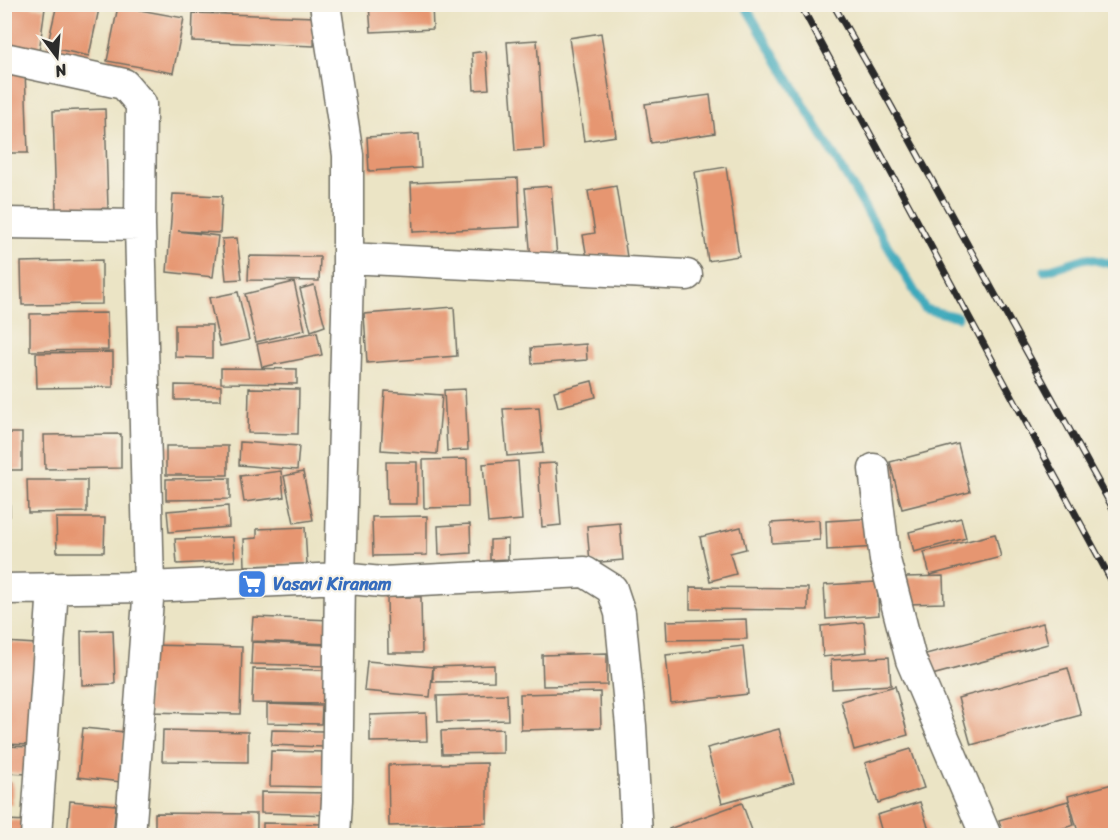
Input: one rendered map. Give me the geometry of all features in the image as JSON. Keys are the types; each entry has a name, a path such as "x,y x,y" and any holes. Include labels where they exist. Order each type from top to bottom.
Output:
{"street":[{"path":"324,4 348,155 348,258 335,836"},
{"path":"4,58 124,84 141,104 140,225 149,587 130,836"},
{"path":"4,223 140,225"},
{"path":"348,258 687,275"},
{"path":"874,470 885,560 911,660 986,836"},
{"path":"4,589 149,587 340,578 382,582 585,572 612,589 620,613 631,726 637,836"},
{"path":"36,836 53,588"}],"building":[{"path":"4,4 45,8 39,52 4,48"},
{"path":"57,4 100,4 89,56 47,47"},
{"path":"369,4 432,4 433,29 371,32"},
{"path":"118,6 184,18 173,73 107,61"},
{"path":"193,13 315,17 314,46 192,41"},
{"path":"601,33 616,136 584,141 569,38"},
{"path":"537,40 544,149 515,151 507,42"},
{"path":"486,51 489,89 474,90 472,53"},
{"path":"4,70 25,70 28,153 4,153"},
{"path":"710,95 715,133 651,143 645,104"},
{"path":"105,109 108,208 56,210 53,111"},
{"path":"419,134 421,168 369,171 367,137"},
{"path":"726,167 739,256 708,261 695,172"},
{"path":"518,178 520,227 413,232 411,183"},
{"path":"551,186 557,257 531,260 525,188"},
{"path":"616,186 627,257 588,264 583,235 595,233 588,191"},
{"path":"173,194 222,196 220,233 178,231 218,236 213,277 167,272"},
{"path":"237,238 242,279 226,280 222,239"},
{"path":"249,256 320,257 319,281 248,280"},
{"path":"102,260 102,304 22,305 21,262"},
{"path":"294,282 305,330 256,342 245,294"},
{"path":"314,285 325,326 311,331 300,289"},
{"path":"238,292 249,340 220,346 209,298"},
{"path":"454,307 457,356 367,363 364,314"},
{"path":"107,313 108,350 30,351 30,314"},
{"path":"175,325 212,325 212,358 175,357"},
{"path":"317,332 322,355 262,367 257,344"},
{"path":"586,344 587,360 532,364 531,348"},
{"path":"4,351 9,351 9,381 4,381"},
{"path":"113,352 113,387 37,388 36,353"},
{"path":"221,368 297,369 297,384 221,383"},
{"path":"592,381 596,397 558,407 554,391"},
{"path":"175,385 221,386 221,400 175,400"},
{"path":"249,388 299,389 298,434 248,433"},
{"path":"465,389 468,450 447,451 444,390"},
{"path":"385,391 442,395 437,454 381,450"},
{"path":"539,407 543,453 507,456 503,409"},
{"path":"4,433 22,433 22,470 4,470"},
{"path":"121,434 121,468 45,469 44,435"},
{"path":"240,442 299,446 297,470 239,465"},
{"path":"958,444 970,492 902,509 890,462"},
{"path":"166,446 228,446 228,475 166,475"},
{"path":"467,459 468,507 424,508 423,460"},
{"path":"518,461 522,520 488,523 483,464"},
{"path":"386,462 417,462 417,504 387,504"},
{"path":"556,463 561,525 542,527 538,464"},
{"path":"281,471 284,497 244,502 240,476"},
{"path":"303,472 313,520 294,523 284,476"},
{"path":"230,478 230,499 166,500 166,479"},
{"path":"4,480 9,480 10,516 4,516"},
{"path":"27,480 87,480 87,512 28,513"},
{"path":"228,506 229,527 169,532 167,511"},
{"path":"427,516 427,555 373,556 372,517"},
{"path":"56,518 105,518 104,552 57,552"},
{"path":"877,518 878,547 827,550 826,521"},
{"path":"961,518 966,538 914,552 909,532"},
{"path":"819,520 820,540 772,543 771,523"},
{"path":"620,523 623,560 590,563 587,526"},
{"path":"470,524 471,553 439,555 438,526"},
{"path":"305,527 307,564 245,566 244,539 257,538 257,529"},
{"path":"741,527 746,549 730,553 736,574 710,581 700,537"},
{"path":"995,534 1001,557 930,575 924,552"},
{"path":"233,537 235,561 177,564 175,539"},
{"path":"508,539 508,559 490,560 490,540"},
{"path":"943,576 944,603 907,604 906,577"},
{"path":"877,582 879,615 826,619 824,585"},
{"path":"690,587 808,588 808,610 690,609"},
{"path":"387,597 421,597 422,653 388,653"},
{"path":"253,617 332,620 331,644 251,641"},
{"path":"746,619 747,639 667,640 666,621"},
{"path":"864,622 867,652 823,657 821,626"},
{"path":"1043,623 1048,644 928,676 922,655"},
{"path":"113,630 115,684 82,685 81,631"},
{"path":"4,642 36,644 32,745 4,744"},
{"path":"252,642 328,645 327,666 251,664"},
{"path":"149,645 242,647 240,714 147,712"},
{"path":"743,646 748,694 671,703 666,655"},
{"path":"607,653 607,685 543,686 542,655"},
{"path":"889,657 891,685 832,689 831,660"},
{"path":"367,661 433,667 430,697 364,691"},
{"path":"494,665 494,681 433,682 433,667"},
{"path":"1068,668 1081,715 971,745 958,698"},
{"path":"253,669 328,670 327,704 252,703"},
{"path":"895,686 908,735 854,750 841,701"},
{"path":"600,692 601,728 521,730 520,694"},
{"path":"507,694 508,720 438,722 437,696"},
{"path":"267,704 322,706 321,724 267,723"},
{"path":"426,713 427,741 370,742 370,715"},
{"path":"83,728 125,732 121,782 78,777"},
{"path":"503,729 503,753 442,754 441,731"},
{"path":"779,729 794,783 722,803 707,748"},
{"path":"163,730 248,732 248,762 162,761"},
{"path":"272,730 323,731 323,747 271,745"},
{"path":"4,746 30,747 28,774 4,773"},
{"path":"911,749 924,788 878,803 865,763"},
{"path":"271,751 326,752 325,787 270,786"},
{"path":"487,763 487,823 389,826 388,765"},
{"path":"4,782 13,782 12,804 4,803"},
{"path":"1116,783 1116,836 1079,836 1068,796"},
{"path":"261,792 332,793 332,815 261,813"},
{"path":"70,801 116,805 113,836 67,836"},
{"path":"1068,801 1074,825 1037,836 1003,836 999,820"},
{"path":"920,802 931,836 883,836 877,815"},
{"path":"742,803 754,836 672,836 669,829"},
{"path":"155,813 257,814 257,836 155,836"},
{"path":"4,820 30,821 29,836 4,836"},
{"path":"263,823 324,824 324,836 263,836"}],"waterway":[{"path":"744,4 925,309 958,317"},
{"path":"1044,271 1086,258 1116,265"}],"railway":[{"path":"800,4 1116,589"},
{"path":"833,4 1116,514"}],"place":[{"name":"Vasavi Kiranam","path":"252,584"}]}
